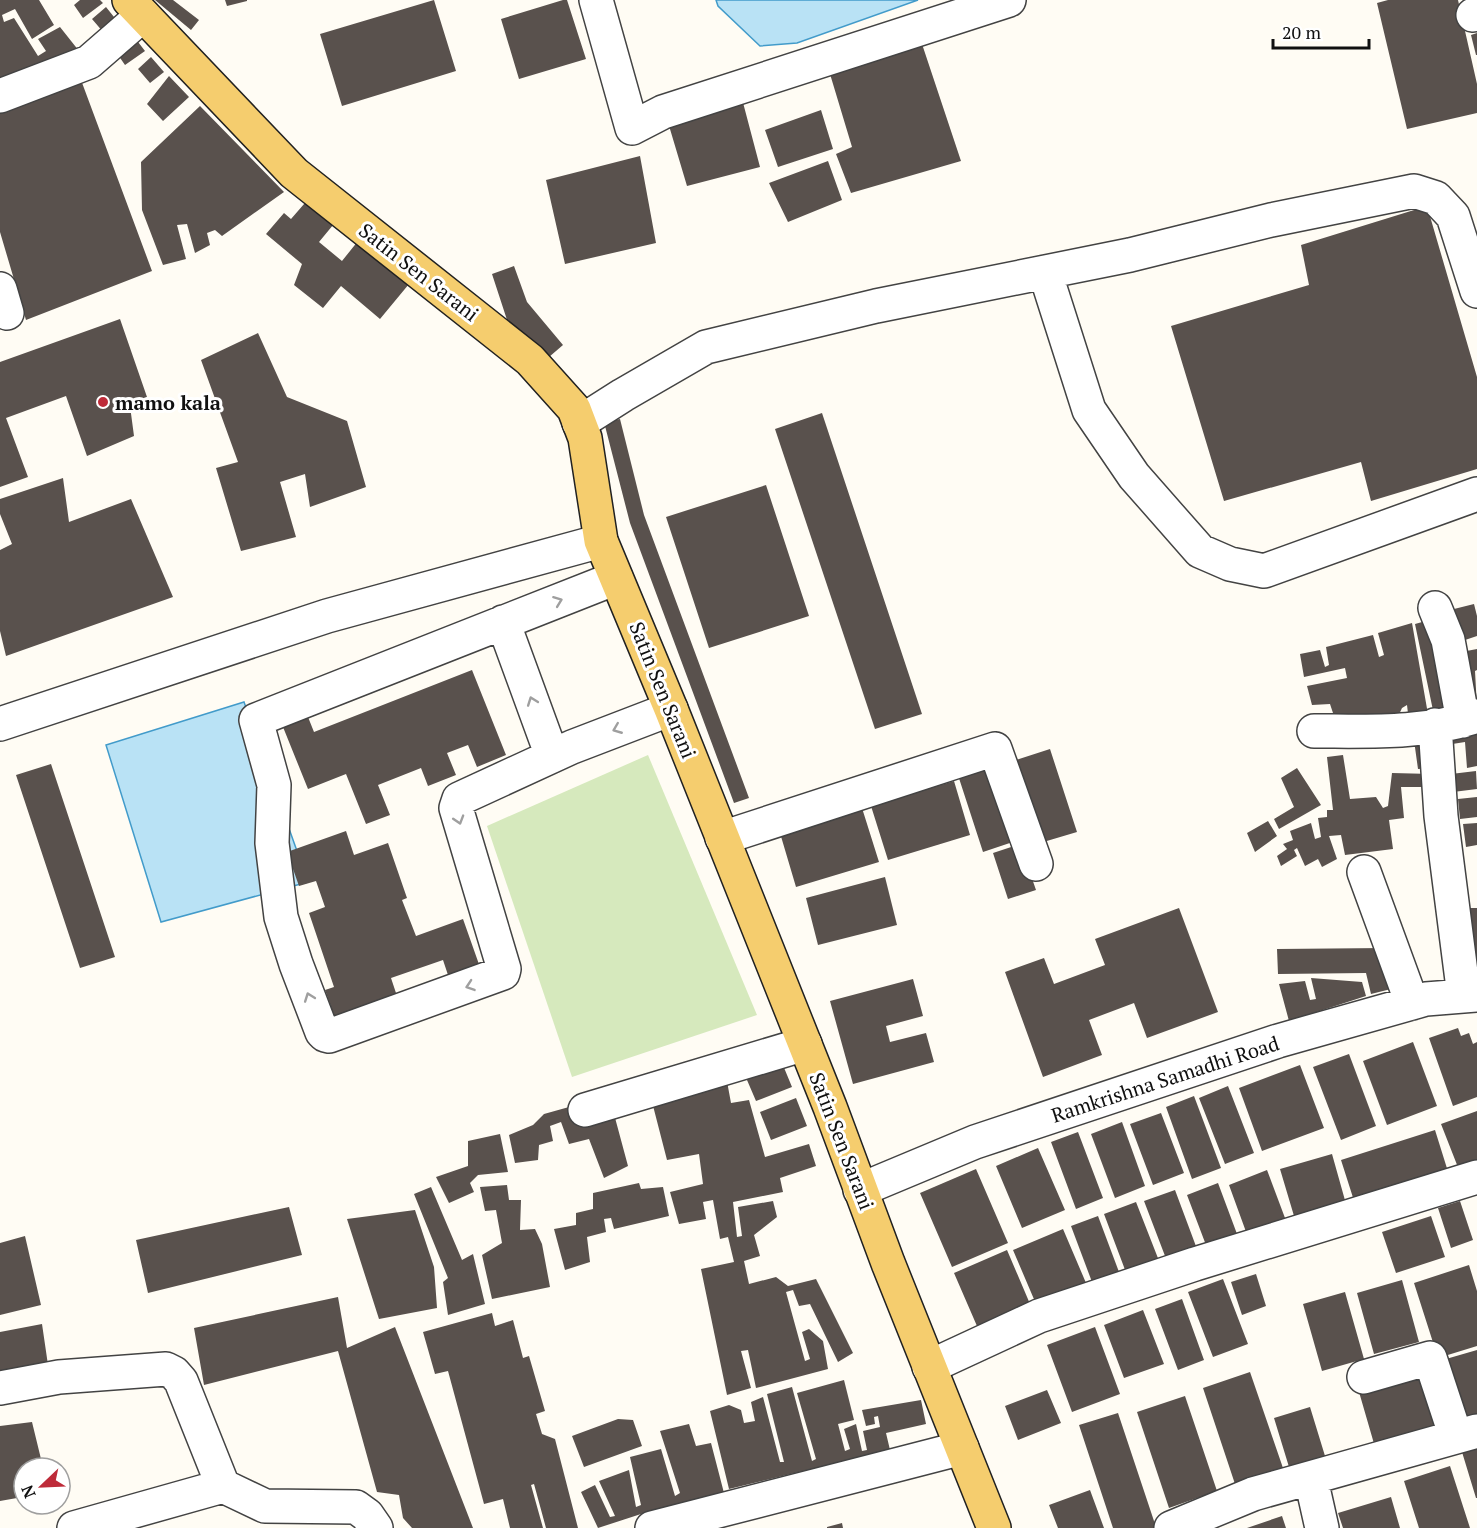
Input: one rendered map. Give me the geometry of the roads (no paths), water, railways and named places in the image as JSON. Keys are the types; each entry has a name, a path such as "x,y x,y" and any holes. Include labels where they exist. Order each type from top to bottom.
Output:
{"main road":[{"name":"Satin Sen Sarani","path":"136,8 294,173 530,360 574,409 585,438 601,541 805,1044 929,1367 994,1528"}],"street":[{"path":"596,0 632,128 663,112 1009,0"},
{"path":"0,96 89,62 136,8"},
{"path":"579,423 706,347 876,306 1130,255 1271,220 1414,191 1436,198 1453,216 1477,291"},
{"path":"1045,272 1089,410 1134,476 1200,551 1230,564 1264,571 1477,494"},
{"path":"0,724 327,616 601,541"},
{"path":"616,578 256,720 274,785 272,843 281,917 322,1032 325,1035 340,1032 503,974 504,969 456,808 457,802 459,799 552,756 671,709"},
{"path":"1435,608 1448,640 1458,721 1442,816 1470,995"},
{"path":"503,622 552,756"},
{"path":"1314,731 1398,731 1458,721"},
{"path":"722,838 994,749 1036,864"},
{"path":"1364,872 1412,1003"},
{"name":"Ramkrishna Samadhi Road","path":"861,1190 975,1142 1278,1041 1426,999 1470,995"},
{"path":"585,1110 805,1044"},
{"path":"929,1367 1039,1316 1195,1264 1477,1177"},
{"path":"1171,1528 1253,1494 1466,1434 1430,1358 1364,1377"},
{"path":"0,1388 58,1377 166,1369 181,1381 223,1486"},
{"path":"652,1528 962,1448"},
{"path":"1311,1479 1322,1528"},
{"path":"74,1528 223,1486 265,1506 356,1507 368,1515 376,1528"}],"water":[{"path":"716,0 918,0 797,43 760,46 718,6"},
{"path":"244,702 308,882 161,922 106,745"}],"place":[{"name":"mamo kala","path":"103,402"}]}
